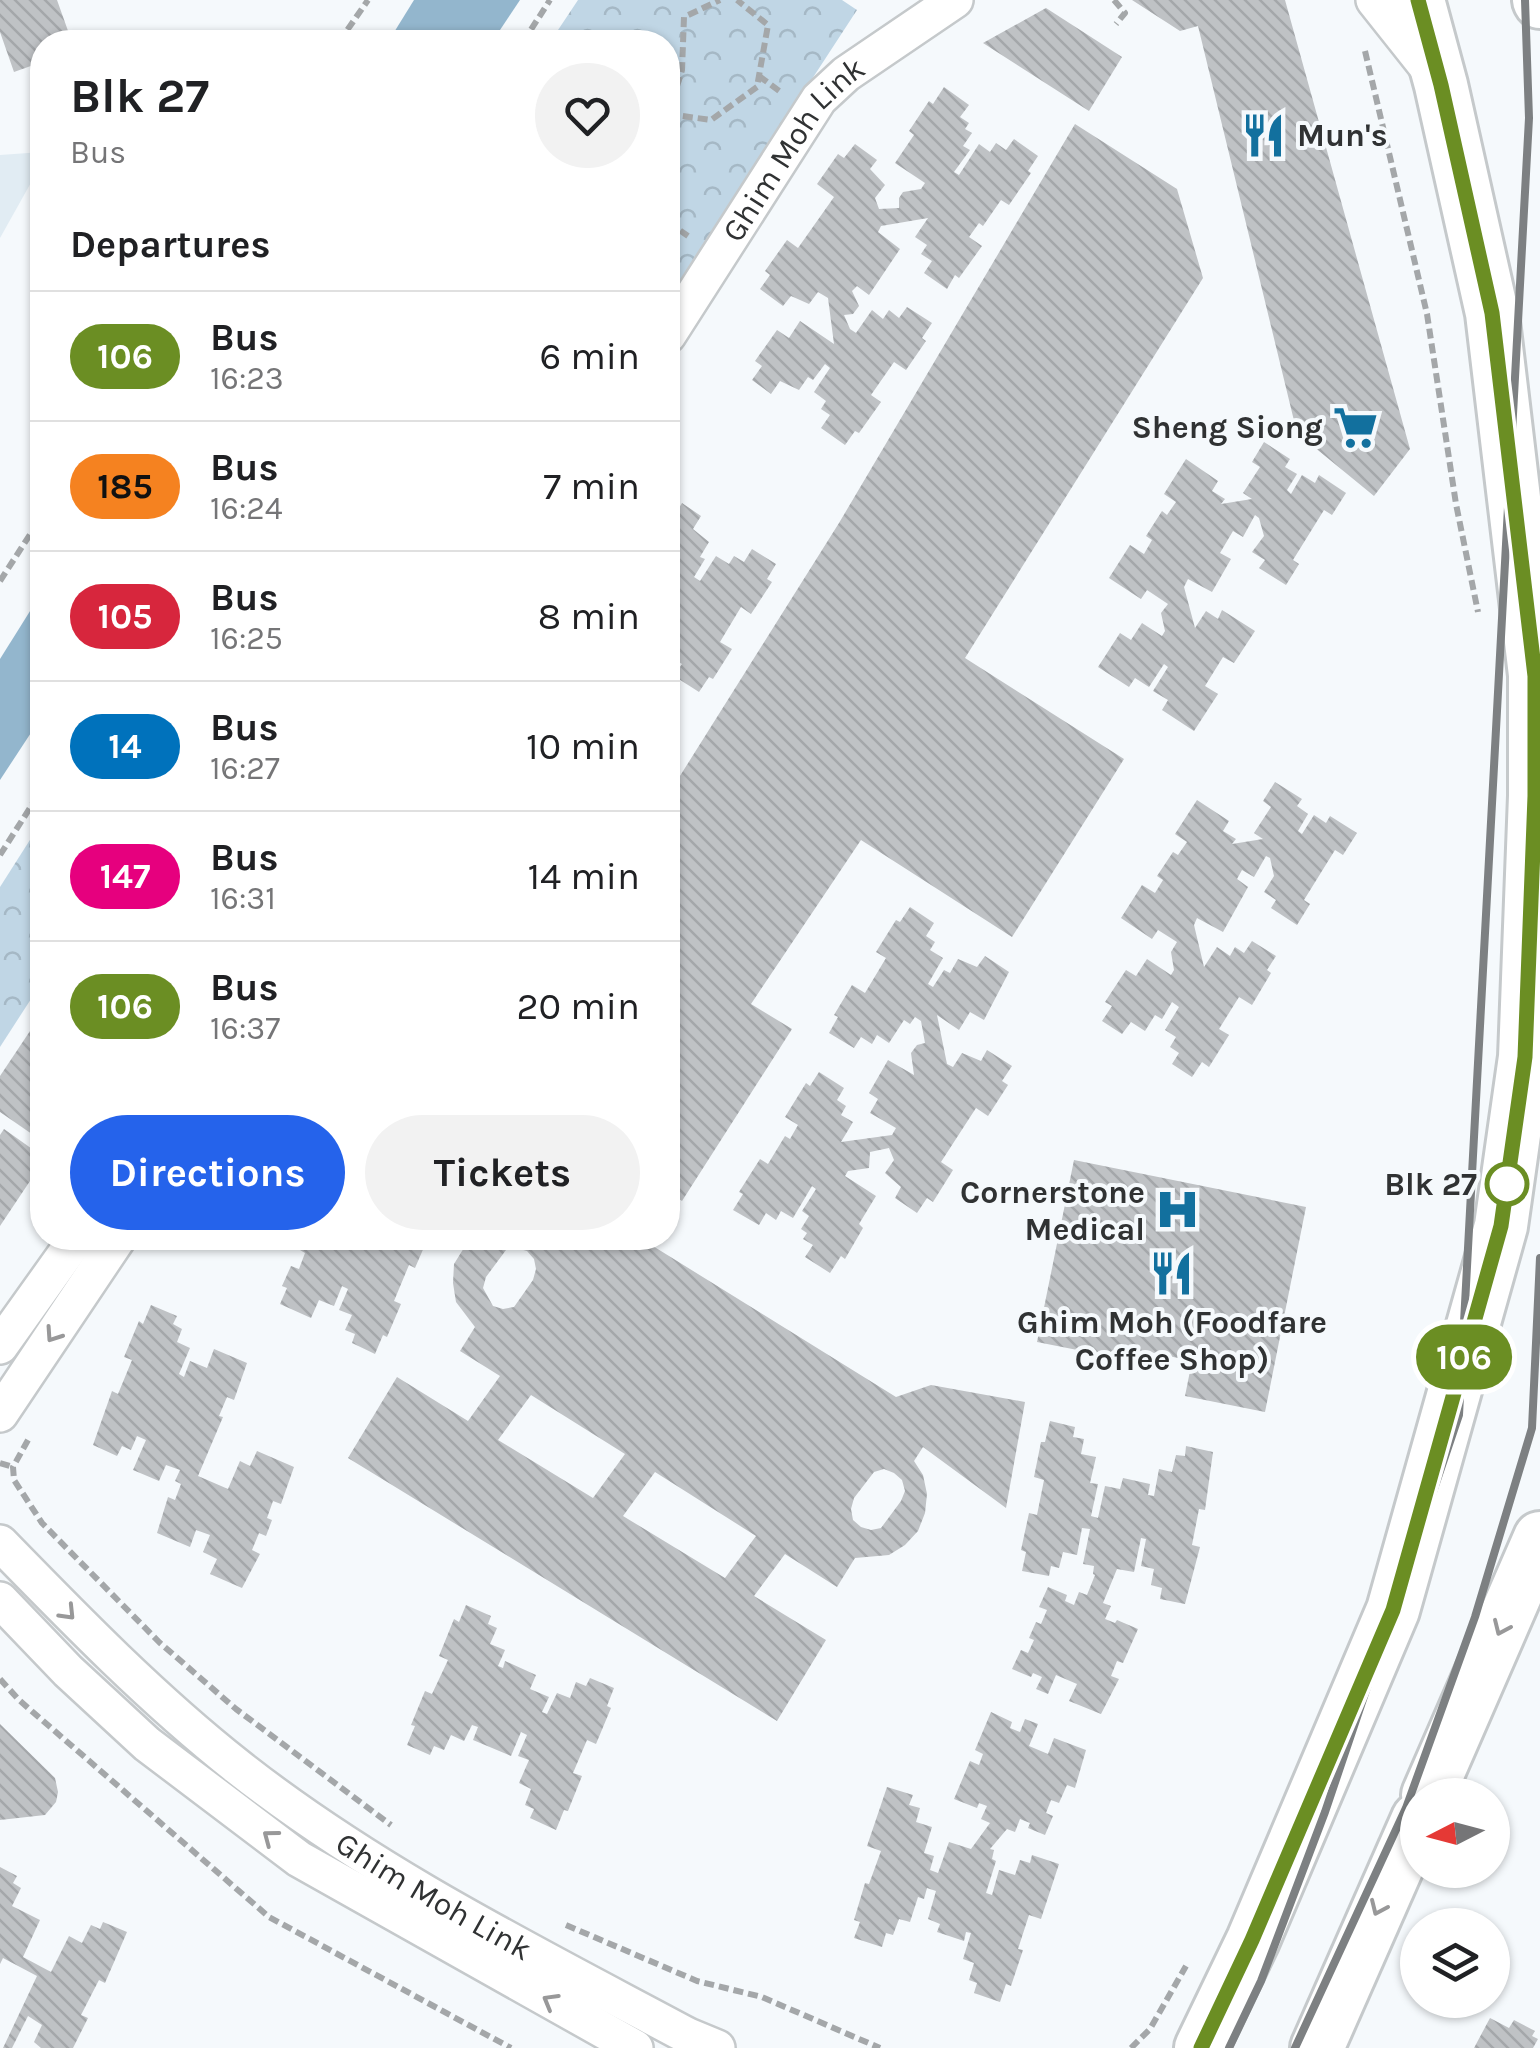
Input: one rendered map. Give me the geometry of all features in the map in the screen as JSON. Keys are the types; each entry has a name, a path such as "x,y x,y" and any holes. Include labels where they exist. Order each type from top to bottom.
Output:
{"main road":[{"path":"1199,2040 1252,1940 1393,1610 1501,1226 1525,1057 1538,679 1492,313 1418,0"},
{"path":"1501,1226 1540,1145"},
{"path":"1435,1778 1540,1538"},
{"path":"1317,2048 1400,1859"}],"street":[{"name":"Ghim Moh Link","path":"680,316 819,99 846,74 955,0"},
{"path":"1374,0 1441,85"},
{"path":"0,1346 68,1250"},
{"path":"0,1414 110,1250"},
{"name":"Ghim Moh Link","path":"0,1543 94,1640 237,1766 321,1828 489,1930 717,2048"},
{"name":"Ghim Moh Link","path":"0,1600 68,1671 147,1744 299,1859 636,2048"},
{"path":"147,1744 175,1711"}],"path":[{"path":"348,30 368,0"},
{"path":"531,30 550,0"},
{"path":"680,76 684,17 720,0"},
{"path":"680,116 711,120 757,87 768,26 737,0"},
{"path":"1114,0 1125,13 1116,24"},
{"path":"1362,38 1428,314 1456,504 1480,622"},
{"path":"0,581 30,535"},
{"path":"0,855 30,808"},
{"path":"32,1431 13,1467 14,1480 42,1522 158,1642 236,1709 400,1832"},
{"path":"0,1463 13,1467"},
{"path":"0,1679 19,1700 270,1918 512,2048"},
{"path":"550,1916 594,1940 680,1974 762,1998 880,2048"},
{"path":"1131,2048 1150,2029 1187,1964"}],"shaded area":[{"path":"414,0 520,0 500,30 395,30"},
{"path":"30,153 30,184 0,238 0,155"},
{"path":"30,611 30,734 0,780 0,659"}],"green space":[{"path":"578,0 842,0 857,10 680,282 680,30 558,30"},
{"path":"30,840 30,1001 0,1047 0,887"}],"building":[{"path":"0,0 57,0 68,30 30,30 30,66 14,72 0,32"},
{"path":"1132,0 1285,0 1410,449 1374,496 1297,433 1198,26 1180,31"},
{"path":"1046,8 1122,57 1089,111 983,43"},
{"path":"944,87 969,105 960,117 969,123 965,129 972,133 963,146 970,150 954,172 959,175 979,144 990,152 996,143 1006,150 1014,139 1038,156 1009,205 1001,200 983,226 979,223 969,237 982,246 947,289 924,273 932,261 921,254 927,245 915,237 928,218 881,226 878,232 900,249 869,295 857,286 852,291 859,306 853,314 844,315 850,329 856,333 872,310 883,319 889,310 899,318 907,307 932,323 922,338 926,341 906,370 894,362 871,395 881,402 859,433 855,431 845,445 821,428 830,415 821,409 826,401 814,392 830,368 825,364 799,390 780,381 771,394 752,380 762,366 755,361 777,330 789,338 800,321 834,344 828,298 818,292 809,304 791,296 783,306 760,289 770,275 765,271 787,240 798,248 834,197 817,184 838,154 844,158 855,144 877,160 870,169 885,185 875,198 879,209 899,208 903,192 921,189 925,183 895,163 914,135 909,131 929,101 933,104"},
{"path":"1075,124 1177,189 1203,278 965,658 1124,759 1012,937 861,840 751,1004 792,1029 682,1201 680,776 839,523"},
{"path":"1264,442 1290,459 1285,467 1297,474 1287,490 1291,494 1302,475 1315,483 1319,475 1346,493 1332,515 1324,510 1293,560 1299,564 1286,585 1259,568 1265,560 1252,552 1264,536 1255,515 1243,537 1233,531 1220,553 1231,559 1212,592 1188,579 1184,587 1195,628 1206,611 1218,619 1222,610 1255,631 1234,663 1223,657 1205,686 1218,694 1194,731 1162,710 1168,700 1153,691 1168,667 1164,664 1149,687 1135,678 1129,687 1098,667 1120,633 1131,640 1142,623 1162,636 1165,631 1161,613 1168,604 1147,590 1141,599 1109,578 1130,545 1144,554 1152,540 1146,536 1162,511 1167,515 1176,502 1164,494 1186,459 1218,481 1212,491 1225,499 1221,504 1252,499 1243,493 1260,467 1252,462"},
{"path":"682,503 701,516 693,529 709,542 700,557 705,559 694,577 700,581 716,556 729,564 734,556 744,562 752,549 776,564 767,579 772,582 751,614 741,607 720,642 732,649 713,679 709,677 699,692 680,680"},
{"path":"1275,782 1302,799 1297,806 1308,814 1298,831 1302,834 1314,815 1326,823 1330,816 1357,833 1343,855 1335,850 1304,900 1310,904 1297,925 1271,908 1276,900 1264,892 1274,876 1266,856 1254,877 1242,870 1237,879 1248,887 1223,932 1197,918 1194,925 1204,967 1217,947 1230,956 1235,947 1244,953 1252,941 1276,956 1252,1005 1239,997 1219,1029 1229,1035 1209,1067 1202,1062 1192,1077 1172,1064 1179,1053 1170,1047 1176,1037 1165,1030 1179,1007 1172,1002 1162,1019 1155,1015 1145,1031 1131,1022 1122,1034 1102,1021 1112,1006 1105,1002 1126,970 1136,976 1147,959 1171,975 1174,970 1171,952 1177,942 1158,930 1152,939 1121,918 1142,885 1155,893 1163,880 1157,876 1173,852 1178,855 1187,842 1175,834 1197,800 1229,821 1223,831 1236,839 1232,844 1263,839 1254,833 1271,807 1263,801"},
{"path":"910,907 934,923 926,936 935,942 930,950 943,958 928,984 933,987 944,970 950,973 958,959 977,967 985,956 1009,972 984,1020 970,1012 959,1030 937,1015 947,1064 953,1067 962,1053 981,1061 987,1050 1012,1066 1002,1081 1008,1085 988,1116 976,1108 941,1162 953,1170 933,1202 927,1198 917,1213 895,1198 901,1187 885,1173 894,1160 889,1148 870,1152 869,1168 848,1171 845,1176 876,1196 845,1259 841,1256 830,1273 805,1257 813,1245 803,1239 807,1233 801,1229 809,1216 802,1211 816,1189 812,1186 793,1218 781,1211 776,1220 766,1213 759,1225 733,1210 743,1194 739,1192 760,1159 768,1164 785,1136 790,1139 798,1125 785,1117 806,1083 810,1086 819,1072 844,1088 837,1100 846,1106 841,1115 853,1122 841,1142 892,1135 896,1128 870,1113 878,1099 869,1093 888,1060 914,1075 911,1053 917,1045 925,1043 921,1021 915,1017 910,1024 904,1020 889,1043 877,1035 872,1044 861,1037 854,1048 829,1033 838,1017 834,1015 852,985 865,993 886,958 876,952 896,920 900,922"},
{"path":"30,1031 30,1133 0,1112 0,1076"},
{"path":"4,1129 30,1147 30,1181 0,1226 0,1135"},
{"name":"Ghim Moh (Foodfare Coffee Shop)","path":"1074,1160 1306,1207 1265,1412 1185,1396 1192,1361 1145,1351 1143,1363 1037,1342"},
{"path":"300,1250 423,1250 415,1268 409,1265 394,1301 401,1304 375,1354 352,1343 355,1334 345,1330 352,1315 339,1310 348,1289 342,1286 334,1306 319,1300 311,1318 280,1304 287,1288 282,1286 291,1266 299,1269 305,1253"},
{"path":"463,1250 506,1250 486,1277 483,1288 493,1306 503,1309 514,1307 533,1280 534,1259 523,1250 659,1250 896,1397 931,1385 1025,1402 1006,1508 923,1447 914,1461 923,1475 925,1513 918,1531 905,1545 889,1555 855,1558 837,1587 785,1554 754,1596 826,1640 777,1721 348,1458 397,1377 468,1421 500,1376 460,1351 475,1327 456,1302 454,1264","holes":["531,1395 625,1454 593,1498 498,1440","884,1469 902,1480 905,1491 881,1528 861,1527 853,1520 854,1498 874,1472","655,1472 756,1536 725,1578 623,1516"]},
{"path":"151,1305 177,1316 173,1324 182,1329 177,1342 190,1348 179,1374 184,1377 190,1361 207,1368 214,1349 247,1363 234,1400 227,1397 219,1416 223,1417 198,1476 228,1489 240,1461 250,1466 257,1451 294,1467 281,1504 273,1501 266,1536 259,1533 252,1550 260,1554 242,1588 210,1574 217,1559 203,1552 210,1535 196,1530 190,1547 157,1533 168,1497 175,1500 181,1484 175,1481 180,1470 166,1465 159,1481 133,1470 146,1440 137,1436 131,1450 122,1446 117,1456 93,1445 112,1391 118,1394 132,1360 124,1357 139,1321 143,1324"},
{"path":"1050,1421 1075,1427 1073,1437 1084,1439 1081,1454 1096,1457 1090,1483 1098,1484 1091,1516 1098,1518 1105,1486 1120,1489 1123,1478 1150,1484 1148,1495 1154,1496 1159,1469 1172,1472 1176,1455 1185,1456 1186,1446 1213,1452 1205,1510 1199,1509 1192,1545 1200,1547 1185,1604 1160,1599 1162,1588 1151,1585 1154,1569 1141,1566 1146,1539 1141,1538 1134,1572 1117,1569 1103,1603 1111,1606 1105,1619 1138,1629 1123,1663 1117,1661 1111,1676 1119,1679 1101,1714 1069,1701 1077,1684 1056,1675 1048,1694 1036,1689 1042,1677 1012,1669 1021,1650 1028,1653 1034,1640 1029,1638 1047,1610 1039,1607 1048,1587 1067,1595 1065,1601 1074,1605 1079,1592 1087,1595 1095,1575 1094,1566 1083,1564 1090,1529 1082,1528 1077,1555 1063,1552 1059,1568 1051,1566 1049,1576 1022,1571 1026,1552 1021,1550 1029,1513 1037,1515 1044,1480 1034,1477"},
{"path":"466,1605 491,1616 488,1624 497,1628 490,1644 505,1650 498,1666 503,1668 505,1661 536,1675 530,1689 549,1697 542,1712 547,1714 557,1693 570,1698 576,1682 586,1686 590,1678 614,1688 607,1706 611,1708 596,1744 587,1740 573,1773 582,1776 556,1830 530,1818 534,1809 525,1805 531,1789 519,1783 529,1760 518,1756 527,1735 521,1732 511,1756 473,1740 478,1727 472,1725 464,1741 451,1735 444,1750 434,1746 430,1755 407,1745 425,1691 432,1694 448,1660 439,1656 454,1619 459,1622"},
{"path":"991,1712 1012,1722 1010,1728 1020,1732 1025,1719 1038,1724 1029,1746 1048,1754 1054,1738 1086,1750 1075,1788 1067,1785 1059,1803 1051,1800 1046,1813 1053,1816 1045,1835 1028,1828 1030,1823 1020,1819 1015,1832 1007,1829 990,1849 994,1850 992,1859 996,1861 986,1893 992,1895 999,1870 1015,1875 1020,1860 1030,1863 1032,1855 1059,1864 1041,1919 1029,1915 1011,1986 1006,1984 1000,2002 974,1993 977,1983 969,1980 974,1963 963,1959 971,1933 966,1932 964,1941 937,1932 940,1924 928,1919 936,1891 927,1888 924,1899 918,1897 910,1922 899,1919 893,1935 886,1933 882,1947 854,1938 860,1922 854,1920 865,1883 869,1884 881,1851 867,1846 887,1787 913,1795 909,1805 920,1808 916,1822 932,1827 924,1853 934,1856 930,1870 938,1873 949,1842 971,1849 990,1823 981,1819 987,1806 979,1803 977,1808 954,1799 970,1761 979,1765 983,1754 975,1750"},
{"path":"0,1724 55,1778 56,1802 45,1815 0,1820"},
{"path":"0,1867 17,1876 13,1883 21,1888 12,1906 40,1920 23,1957 51,1972 69,1936 82,1943 91,1925 100,1929 103,1922 127,1932 105,1983 99,1980 81,2015 88,2018 73,2048 41,2048 34,2042 42,2025 28,2016 12,2048 3,2048 37,1976 3,1958 0,1964"},
{"path":"1490,2018 1509,2028 1514,2020 1535,2031 1532,2036 1538,2039 1533,2048 1474,2048"}],"railway":[{"path":"1229,2048 1261,1981 1325,1812 1459,1415 1529,118 1525,0"},
{"path":"1295,2048 1406,1808 1475,1617 1532,1428 1540,1258"}],"bus line":[{"name":"106","path":"1201,2048 1252,1940 1393,1610 1501,1226 1525,1057 1535,796 1535,676 1492,313 1418,0"}],"place":[{"name":"Mun's","path":"1264,135"},
{"name":"Sheng Siong","path":"1356,427"},
{"name":"Blk 27","path":"1507,1184"},
{"name":"Cornerstone Medical","path":"1178,1210"},
{"name":"Ghim Moh (Foodfare Coffee Shop)","path":"1172,1274"}]}
